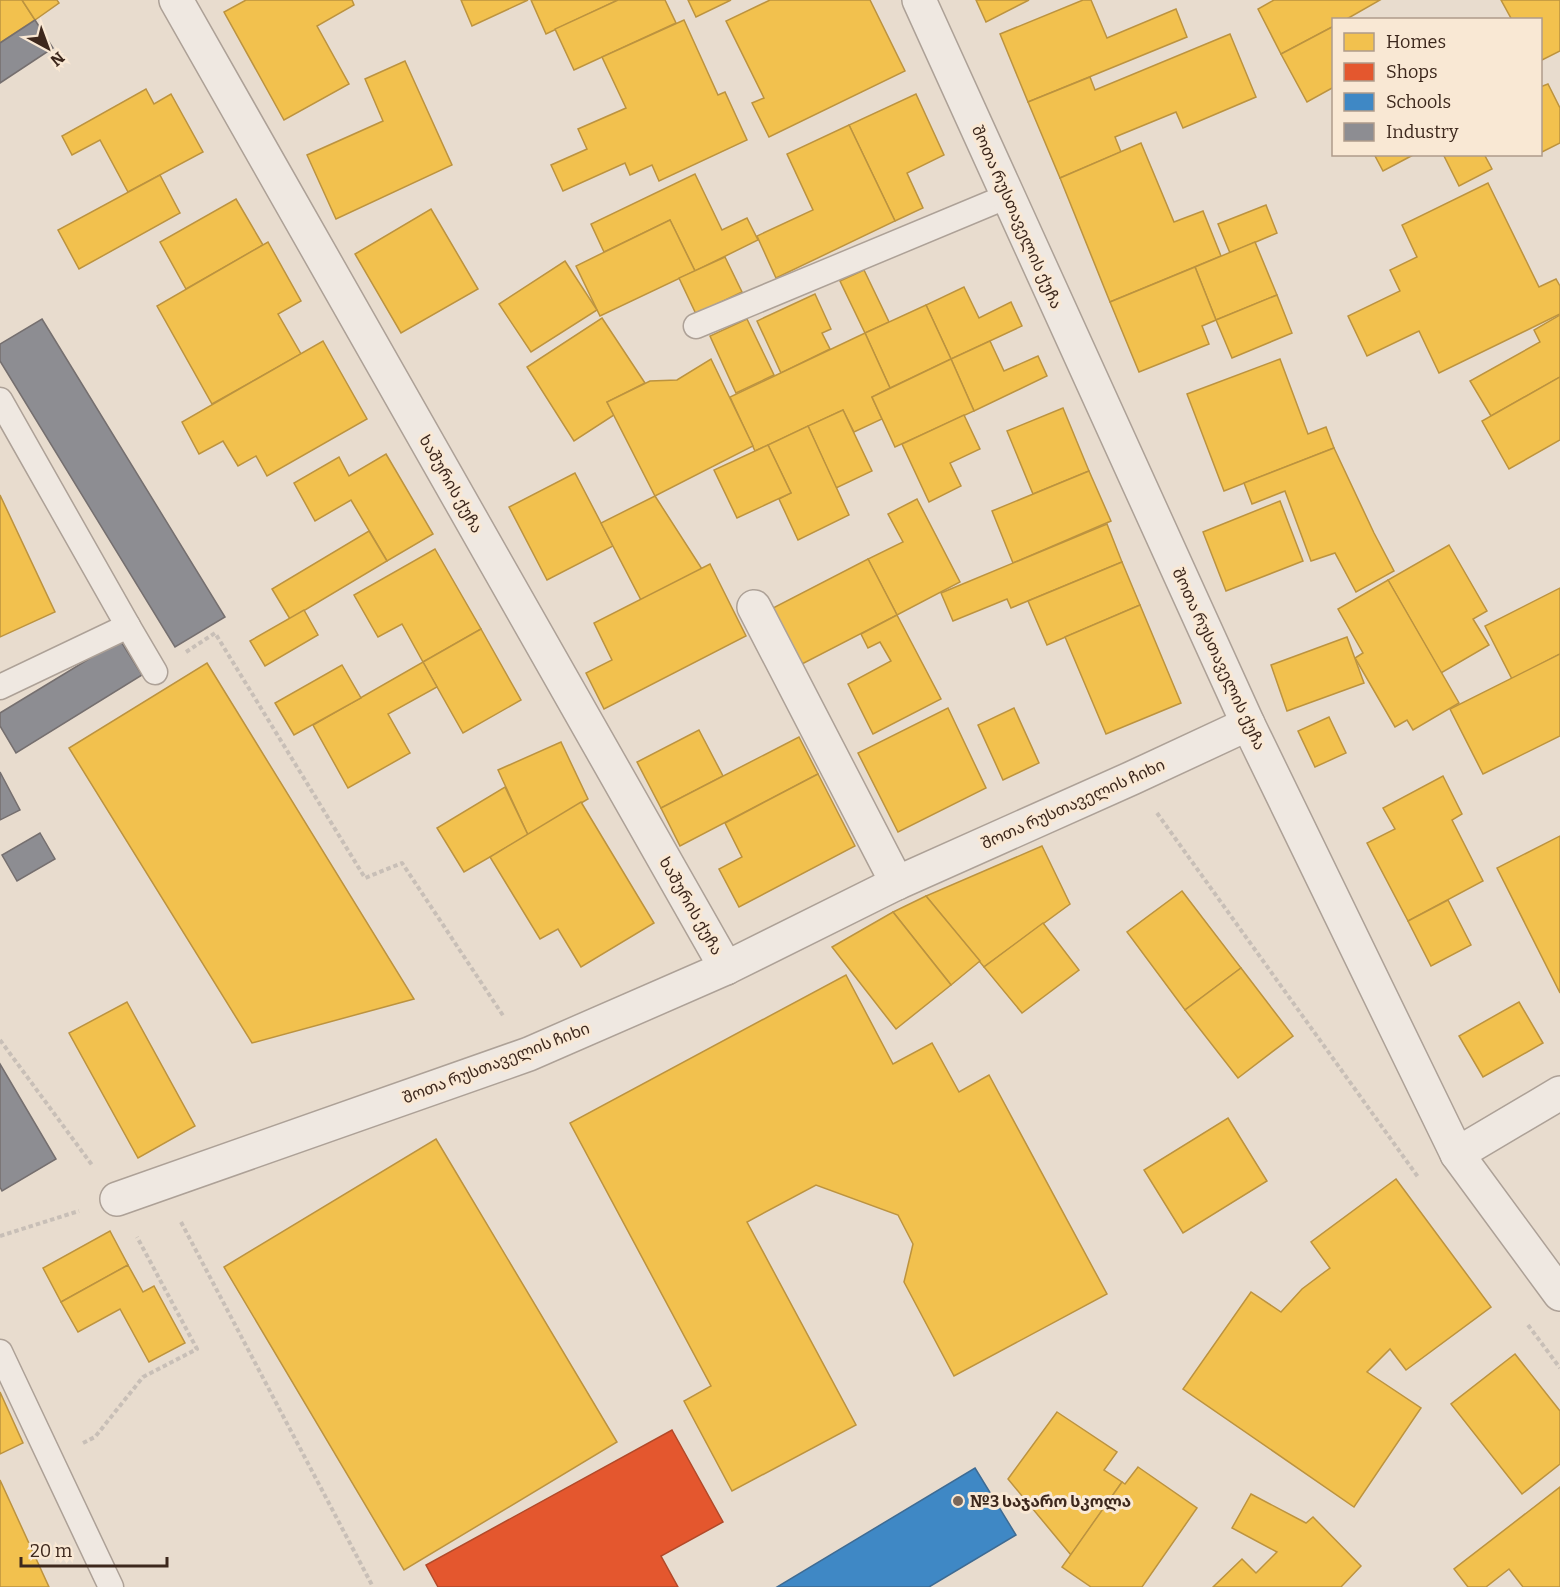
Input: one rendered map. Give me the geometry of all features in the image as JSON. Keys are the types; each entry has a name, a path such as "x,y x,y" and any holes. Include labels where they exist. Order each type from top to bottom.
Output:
{"street":[{"name":"ხაშურის ქუჩა","path":"176,0 726,968"},
{"name":"შოთა რუსთაველის ქუჩა","path":"919,0 1248,724 1457,1154 1560,1294"},
{"path":"754,607 897,883"},
{"name":"შოთა რუსთაველის ჩიხი","path":"117,1199 529,1054 726,968 897,883 1248,724"},
{"path":"1457,1154 1560,1093"}],"lane":[{"path":"696,326 1008,196"},
{"path":"0,399 155,672"},
{"path":"0,687 128,626"},
{"path":"0,1352 111,1587"}],"path":[{"path":"155,672 214,633 365,878 402,863 529,1054"},
{"path":"0,1040 117,1199 197,1349 143,1377 95,1437 50,1458"},
{"path":"161,1184 373,1587"},
{"path":"0,1236 117,1199"}],"building: Homes":[{"path":"0,0 22,0 35,20 0,43"},
{"path":"22,0 57,0 59,3 35,20"},
{"path":"246,0 352,0 354,5 317,26 349,84 284,120 224,12"},
{"path":"461,0 528,0 472,26"},
{"path":"531,0 618,0 546,34"},
{"path":"618,0 665,0 676,23 574,70 555,29"},
{"path":"688,0 731,0 696,17"},
{"path":"770,0 870,0 905,71 769,137 752,103 764,98 726,21"},
{"path":"976,0 1029,0 986,22"},
{"path":"1083,0 1091,0 1107,38 1176,9 1187,37 1028,102 1000,34"},
{"path":"1274,0 1380,0 1348,18 1332,18 1332,27 1281,54 1258,9"},
{"path":"1501,0 1560,0 1560,51 1542,60 1542,18 1511,18"},
{"path":"684,20 718,95 725,92 747,140 659,181 652,165 630,175 625,163 563,191 551,165 587,149 578,129 626,108 602,57"},
{"path":"1332,27 1332,88 1307,102 1281,54"},
{"path":"1230,34 1256,97 1183,128 1176,112 1115,137 1121,152 1060,178 1028,102 1090,77 1095,90"},
{"path":"405,61 452,165 336,219 307,155 383,121 365,79"},
{"path":"1548,84 1560,108 1560,143 1542,152 1542,86"},
{"path":"146,89 154,104 171,94 203,152 128,192 100,140 72,155 62,136"},
{"path":"916,94 944,155 907,173 923,208 895,221 849,125"},
{"path":"849,125 895,221 776,278 757,236 813,210 787,154"},
{"path":"1141,143 1174,222 1203,211 1221,256 1110,302 1060,178"},
{"path":"1375,156 1411,156 1383,171"},
{"path":"1444,156 1485,156 1492,169 1459,186"},
{"path":"695,174 722,230 747,218 758,240 695,271 670,220 604,252 591,224"},
{"path":"160,175 180,213 79,269 58,230"},
{"path":"1488,183 1539,287 1556,279 1560,286 1560,314 1439,373 1419,331 1367,356 1348,316 1400,291 1390,270 1417,257 1402,225"},
{"path":"236,199 263,245 186,289 160,242"},
{"path":"1266,205 1277,233 1230,253 1218,224"},
{"path":"431,209 478,289 401,333 355,254"},
{"path":"670,220 695,271 600,316 576,266"},
{"path":"268,242 301,301 278,314 301,354 212,404 157,306"},
{"path":"1255,242 1277,295 1216,320 1195,267"},
{"path":"725,257 742,292 696,314 679,278"},
{"path":"565,261 597,310 531,352 499,304"},
{"path":"1195,267 1216,320 1202,326 1209,344 1139,372 1110,302"},
{"path":"864,270 889,322 865,333 840,281"},
{"path":"964,287 979,318 1011,302 1022,326 951,359 926,305"},
{"path":"815,294 831,329 822,333 830,349 781,373 757,321"},
{"path":"1277,295 1292,333 1232,358 1216,320"},
{"path":"926,305 951,359 890,388 865,333"},
{"path":"1560,315 1560,377 1491,416 1470,381 1540,342 1534,330"},
{"path":"602,318 645,383 607,402 614,415 574,441 527,367"},
{"path":"747,319 774,375 736,393 710,336"},
{"path":"865,333 890,388 872,397 882,419 854,432 843,410 755,451 730,397"},
{"path":"323,341 367,419 267,476 256,456 238,466 223,441 199,454 182,422"},
{"path":"990,341 1004,371 1038,356 1047,376 974,411 951,359"},
{"path":"711,359 753,446 655,496 607,402 650,381 677,380"},
{"path":"951,359 974,411 895,447 872,397"},
{"path":"1280,359 1308,434 1326,427 1334,448 1224,491 1187,394"},
{"path":"1560,377 1560,440 1509,469 1482,421"},
{"path":"1063,408 1089,471 1033,494 1007,431"},
{"path":"843,410 872,471 836,488 808,426"},
{"path":"964,415 980,449 950,463 961,486 929,502 902,444"},
{"path":"808,426 849,515 798,540 779,499 791,493 768,445"},
{"path":"768,445 791,493 737,518 714,470"},
{"path":"1334,448 1394,571 1356,592 1335,553 1311,561 1285,491 1252,504 1244,483"},
{"path":"386,454 433,534 387,561 351,500 315,521 294,483 339,457 349,476"},
{"path":"1089,471 1111,521 1013,563 992,511"},
{"path":"575,473 613,546 547,580 509,507"},
{"path":"0,495 55,612 0,637"},
{"path":"655,496 702,569 641,600 601,523"},
{"path":"917,499 960,582 897,615 868,559 903,542 888,514"},
{"path":"1280,501 1303,561 1226,591 1203,532"},
{"path":"1107,524 1122,562 1011,608 1007,599 953,621 941,593"},
{"path":"369,531 387,561 290,619 272,589"},
{"path":"1449,545 1487,611 1473,619 1489,645 1441,673 1388,580"},
{"path":"435,549 481,629 423,662 402,624 378,637 354,595"},
{"path":"868,559 897,615 802,664 773,608"},
{"path":"1122,562 1140,605 1047,645 1028,601"},
{"path":"710,564 746,636 604,709 586,673 612,660 594,623"},
{"path":"1388,580 1459,703 1413,730 1407,720 1395,727 1355,658 1363,653 1338,609"},
{"path":"1560,588 1560,654 1512,679 1485,626"},
{"path":"1140,605 1181,703 1106,734 1065,637"},
{"path":"304,610 318,635 265,666 250,641"},
{"path":"897,615 941,699 873,734 848,684 891,661 880,642 868,648 861,634"},
{"path":"481,629 521,700 463,733 423,662"},
{"path":"1347,637 1364,683 1287,711 1271,665"},
{"path":"1560,654 1560,736 1483,774 1450,709"},
{"path":"423,662 437,687 388,714 410,753 348,788 313,725"},
{"path":"207,663 414,999 252,1043 69,748"},
{"path":"342,665 361,698 294,735 275,703"},
{"path":"948,708 986,788 898,832 858,753"},
{"path":"1014,708 1039,763 1003,780 978,725"},
{"path":"1329,717 1346,753 1315,767 1298,731"},
{"path":"699,730 723,776 661,808 637,762"},
{"path":"799,737 818,774 680,846 661,808"},
{"path":"561,742 588,799 528,835 498,770"},
{"path":"818,774 855,846 739,907 719,869 742,857 725,823"},
{"path":"1443,776 1462,814 1452,820 1483,881 1408,921 1367,843 1395,829 1383,808"},
{"path":"505,787 528,835 464,872 437,828"},
{"path":"581,802 654,923 581,967 558,929 540,939 490,857"},
{"path":"1560,836 1560,993 1497,868"},
{"path":"1042,846 1070,904 984,967 926,896"},
{"path":"1182,891 1241,968 1185,1010 1127,932"},
{"path":"926,896 980,961 951,985 893,912"},
{"path":"1448,900 1471,945 1431,966 1408,921"},
{"path":"893,912 951,985 896,1029 832,947"},
{"path":"1043,923 1079,970 1022,1013 984,967"},
{"path":"1241,968 1293,1036 1238,1078 1185,1010"},
{"path":"846,975 893,1064 932,1043 959,1092 989,1075 1107,1294 954,1376 904,1282 913,1244 898,1215 816,1185 747,1222 856,1425 732,1491 684,1401 711,1386 570,1123"},
{"path":"127,1002 195,1126 138,1158 69,1033"},
{"path":"1519,1002 1543,1043 1483,1077 1459,1036"},
{"path":"1228,1118 1267,1181 1183,1233 1144,1170"},
{"path":"436,1139 617,1442 404,1570 224,1267"},
{"path":"1396,1179 1491,1307 1406,1370 1390,1349 1367,1372 1421,1408 1354,1507 1183,1389 1251,1292 1281,1312 1302,1289 1330,1268 1311,1242"},
{"path":"110,1231 128,1265 61,1302 43,1268"},
{"path":"128,1265 143,1292 154,1286 185,1343 149,1362 120,1309 78,1332 61,1302"},
{"path":"1515,1354 1560,1411 1560,1464 1522,1494 1451,1404"},
{"path":"0,1392 23,1443 0,1454"},
{"path":"1057,1412 1117,1452 1104,1470 1122,1482 1071,1555 1008,1479"},
{"path":"1138,1467 1197,1508 1142,1587 1091,1587 1062,1567 1122,1482 1125,1484"},
{"path":"0,1480 49,1587 0,1587"},
{"path":"1560,1487 1560,1587 1523,1587 1509,1569 1486,1587 1468,1587 1454,1569"},
{"path":"1251,1494 1306,1523 1313,1517 1361,1566 1341,1587 1213,1587 1242,1559 1256,1573 1277,1552 1232,1528"}],"building: Shops":[{"path":"672,1430 723,1522 661,1556 678,1587 438,1587 426,1565"}],"building: Schools":[{"name":"№3 საჯარო სკოლა","path":"975,1468 1016,1535 929,1587 777,1587"}],"building: Industry":[{"path":"35,20 53,48 0,83 0,43"},
{"path":"42,319 225,617 175,647 0,361 0,344"},
{"path":"120,640 142,675 16,753 0,726 0,713"},
{"path":"0,772 20,810 0,820"},
{"path":"40,833 55,859 17,881 2,855"},
{"path":"0,1064 56,1159 2,1191 0,1187"}],"place":[{"name":"№3 საჯარო სკოლა","path":"958,1501"}]}
